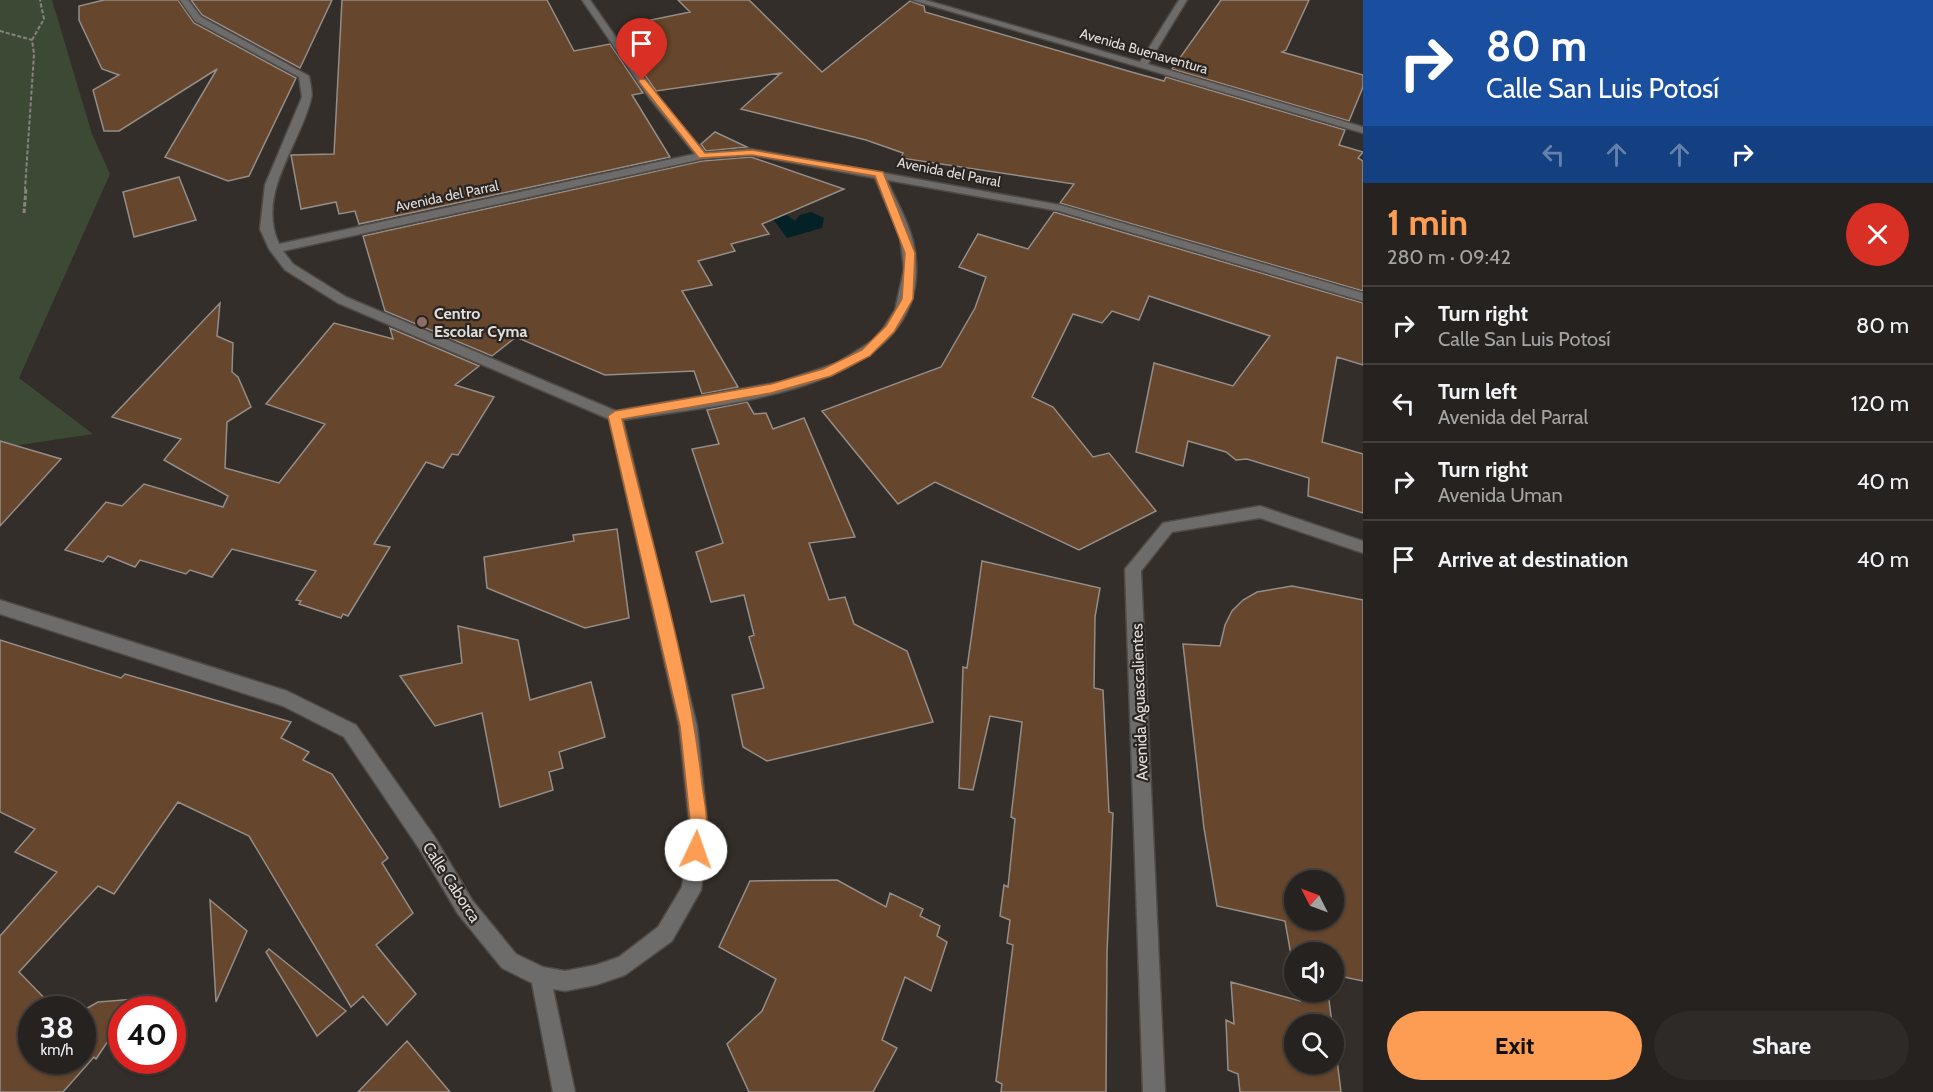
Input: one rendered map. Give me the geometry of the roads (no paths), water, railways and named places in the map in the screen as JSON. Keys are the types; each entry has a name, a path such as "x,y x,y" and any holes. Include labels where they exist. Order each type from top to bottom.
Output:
{"street":[{"path":"184,0 198,19 304,76 307,97 270,185 266,229 275,249 289,267 342,300 615,416 771,388 826,373 866,353 890,329 908,299 910,253 879,174"},
{"path":"586,0 653,97 702,156"},
{"name":"Avenida Buenaventura","path":"916,0 1363,130"},
{"path":"1142,66 1183,0"},
{"name":"Avenida del Parral","path":"275,249 702,156 752,152 1060,208 1363,297"},
{"name":"Calle Caborca","path":"0,607 286,699 350,731 427,843 465,907 509,961 541,977 565,981 625,965 665,934 691,890 699,830 688,726 615,416"},
{"name":"Avenida Aguascalientes","path":"1154,1092 1133,569 1168,527 1260,512 1363,547"},
{"path":"541,977 564,1092"}],"water":[{"path":"811,212 824,218 822,228 787,238 773,219 787,215 795,221 800,215"}],"place":[{"name":"Centro Escolar Cyma","path":"422,322"}]}
